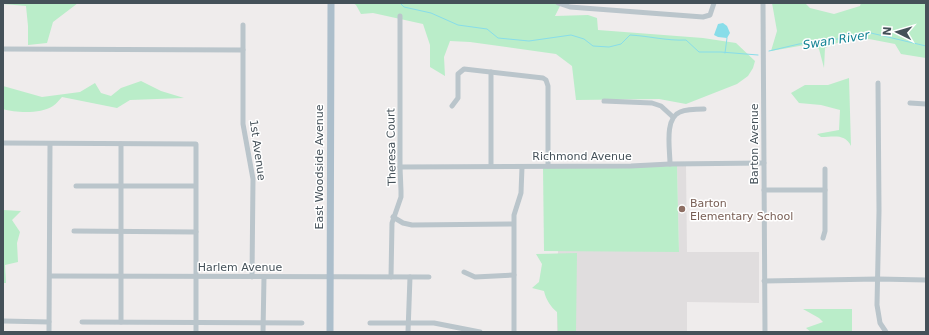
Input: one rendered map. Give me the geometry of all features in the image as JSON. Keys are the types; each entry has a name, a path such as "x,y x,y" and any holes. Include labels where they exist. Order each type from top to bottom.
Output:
{"main road":[{"name":"East Woodside Avenue","path":"330,332 331,3"}],"street":[{"path":"558,3 570,7 703,17 710,15 714,5"},
{"path":"602,3 602,9"},
{"name":"Barton Avenue","path":"764,3 765,332"},
{"name":"Theresa Court","path":"391,277 392,223 401,197 400,16"},
{"name":"1st Avenue","path":"243,25 243,124 253,179 252,277"},
{"path":"3,49 243,50"},
{"path":"452,106 458,98 458,78 464,69 538,77 546,80 548,86 548,166"},
{"path":"491,72 491,166"},
{"path":"878,83 877,305 880,323 886,332"},
{"path":"604,101 652,103 661,106 673,117"},
{"path":"910,103 926,104"},
{"path":"670,164 670,123 673,117 678,112 685,110 704,109"},
{"path":"3,143 196,144 196,332"},
{"path":"49,332 50,144"},
{"path":"121,144 121,322"},
{"name":"Richmond Avenue","path":"400,167 631,166 764,163"},
{"path":"514,332 513,224 514,211 521,193 522,167"},
{"path":"824,238 825,169"},
{"path":"76,186 195,186"},
{"path":"764,190 825,190"},
{"path":"393,217 403,223 412,225 513,224"},
{"path":"74,231 196,232"},
{"path":"464,272 475,277 514,275"},
{"name":"Harlem Avenue","path":"50,276 429,278"},
{"path":"264,277 264,332"},
{"path":"408,332 410,277"},
{"path":"764,281 878,278 926,280"},
{"path":"3,321 49,322"},
{"path":"82,322 302,323"},
{"path":"370,323 434,323 463,331 480,332"}],"shaded area":[{"name":"Barton Elementary School","path":"677,166 686,166 687,252 759,252 759,303 687,302 687,332 557,332 558,251 679,251"}],"green space":[{"path":"3,3 78,3 53,22 47,43 28,45 26,6"},
{"path":"353,3 556,3 560,6 555,16 588,15 597,18 598,30 703,38 736,43 755,61 748,76 737,84 686,104 659,99 576,100 572,66 556,54 470,42 450,41 444,57 445,76 430,67 430,45 423,24 373,13 361,14 356,5"},
{"path":"772,3 805,3 810,8 834,14 860,6 861,3 926,3 926,58 901,54 895,44 869,39 842,41 825,48 824,68 819,49 805,45 771,51 777,31"},
{"path":"849,78 851,146 842,137 821,137 817,134 839,130 840,110 821,105 799,103 791,93 805,85 828,85"},
{"path":"141,81 161,91 184,98 130,100 117,108 62,97 48,109 35,112 21,112 3,109 3,86 42,97 80,92 95,83 101,93 111,96 121,88"},
{"path":"677,166 679,252 544,251 543,167"},
{"path":"3,210 21,211 12,220 20,232 17,243 18,262 5,265 6,283 3,283"},
{"path":"577,253 576,332 558,332 557,312 549,303 544,291 532,288 539,282 542,264 536,254"},
{"path":"803,309 852,309 852,332 811,332 806,328 823,322"}],"water":[{"path":"723,23 727,26 730,33 727,38 714,35 718,24"}],"waterway":[{"name":"Swan River","path":"400,3 404,7 431,13 458,25 487,29 498,38 529,41 571,35 584,39 593,46 609,47 621,44 630,35 672,40 686,40 699,52 758,55"},
{"name":"Swan River","path":"769,51 799,44 871,33 926,46"},
{"path":"725,53 727,38"}],"place":[{"name":"Barton Elementary School","path":"682,209"}]}
